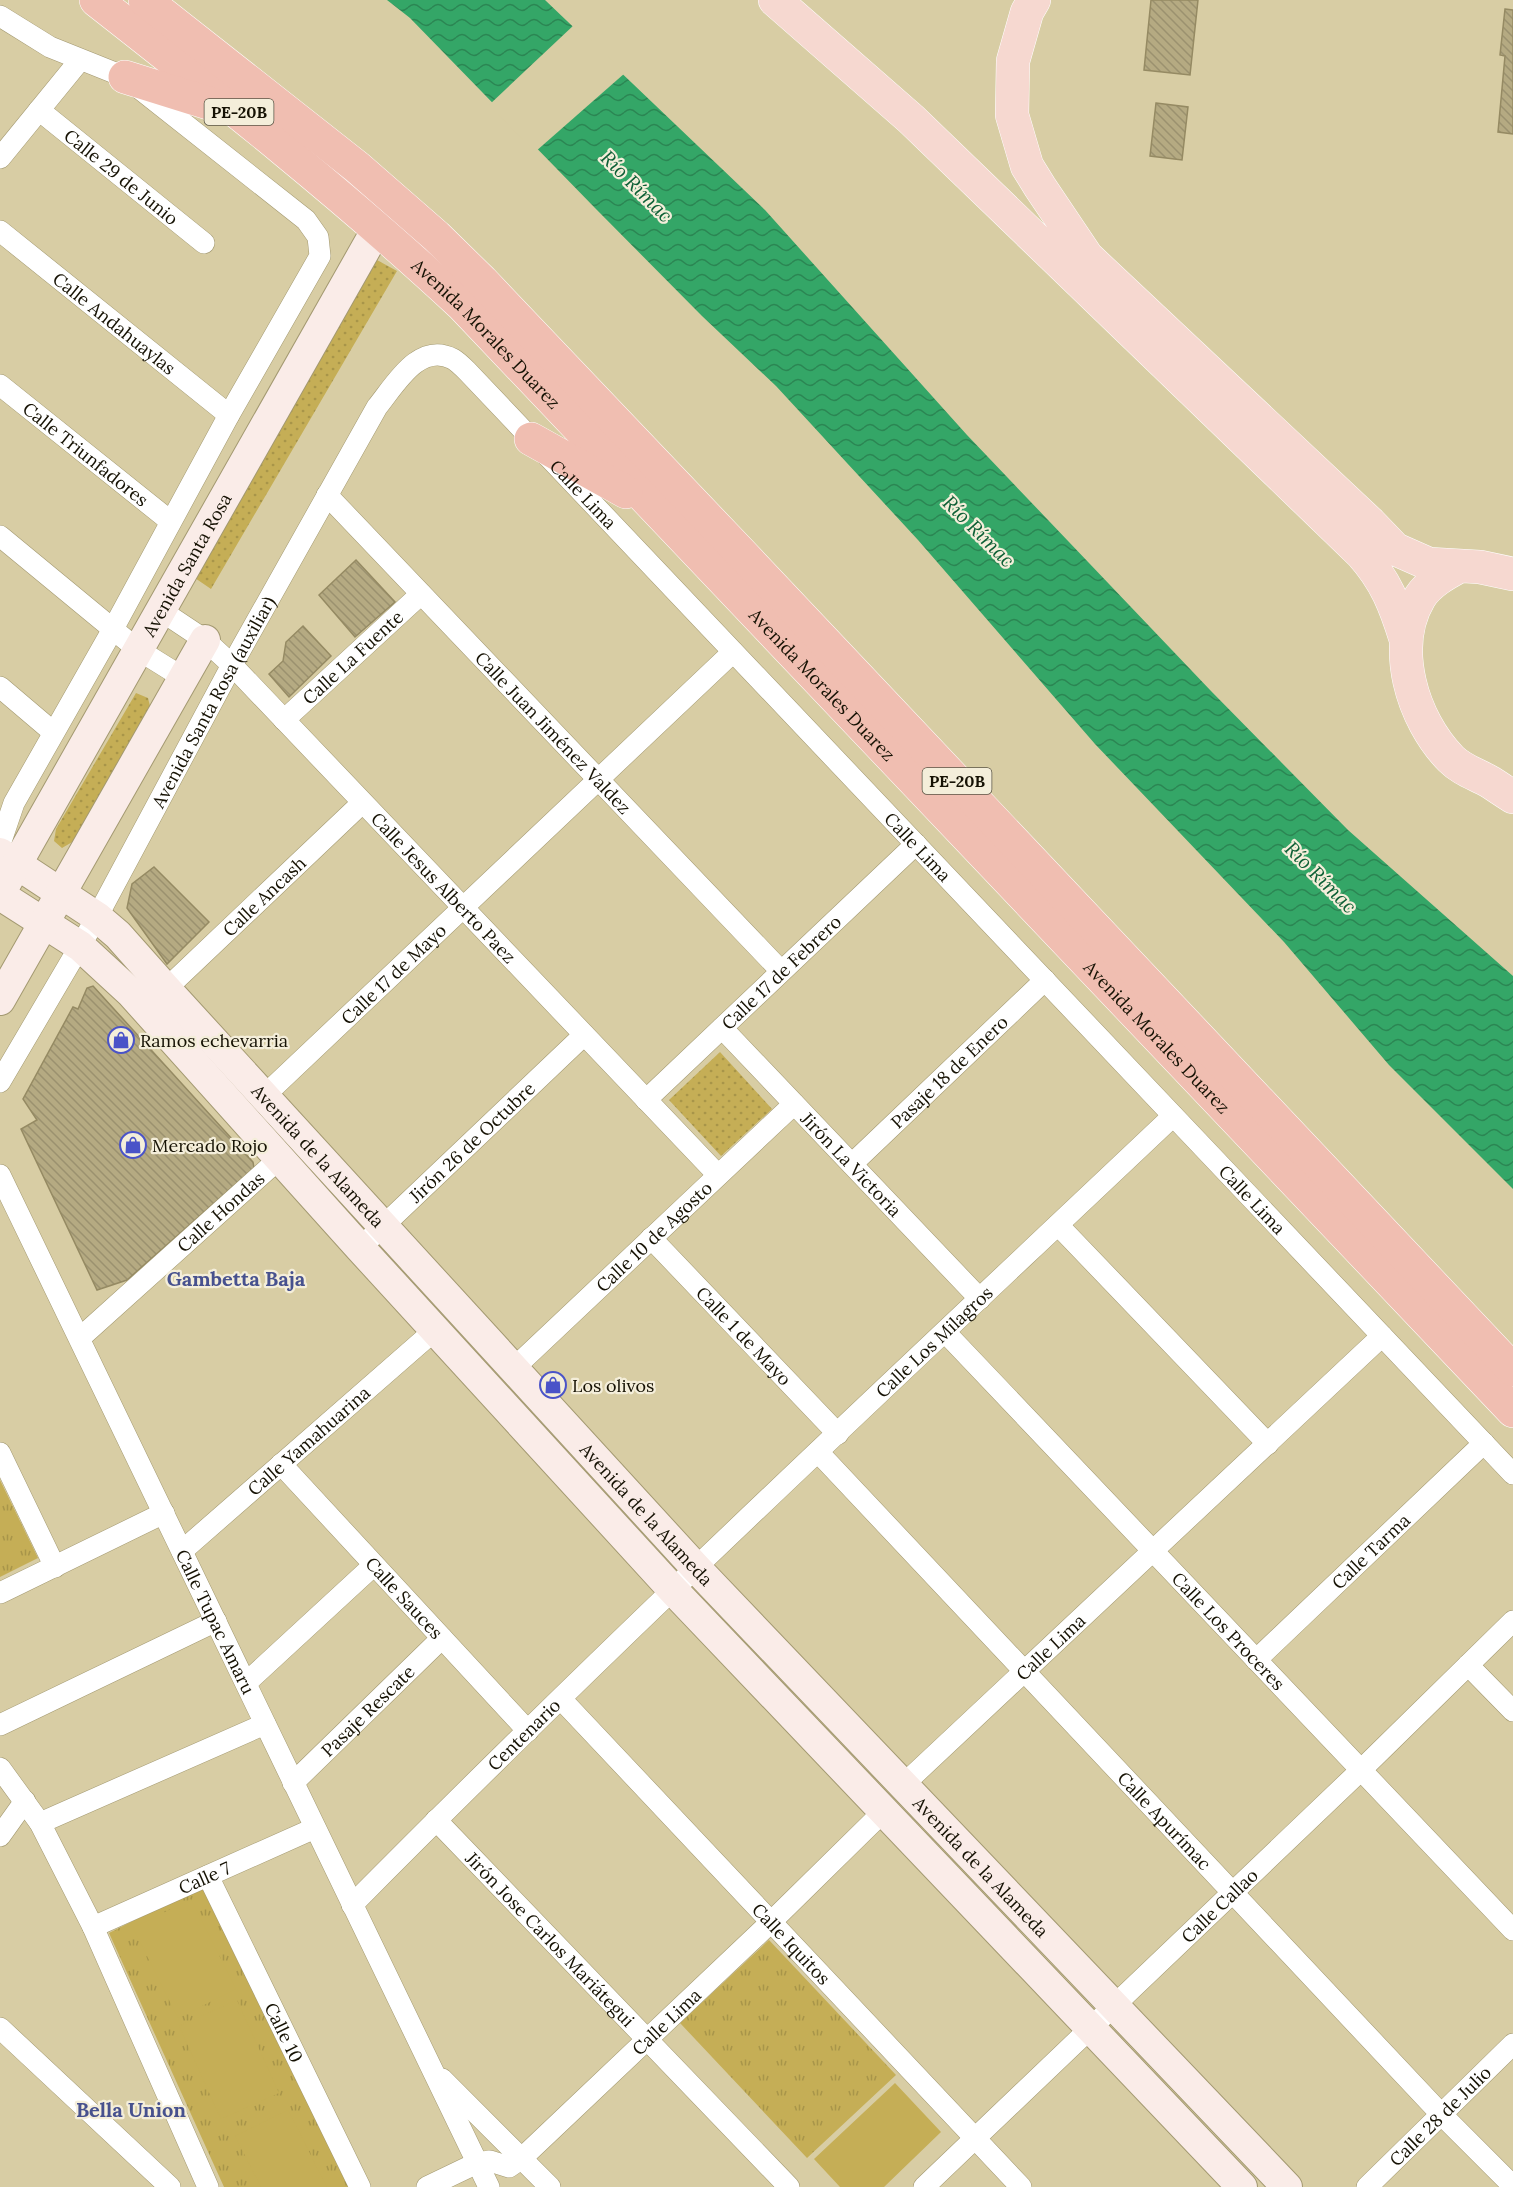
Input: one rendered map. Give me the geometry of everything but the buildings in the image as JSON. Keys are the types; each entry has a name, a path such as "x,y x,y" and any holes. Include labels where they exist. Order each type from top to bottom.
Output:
{"highway":[{"name":"Avenida Morales Duarez","path":"96,0 240,113 377,228 462,305 1513,1411"},
{"name":"Avenida Morales Duarez","path":"145,0 357,167 436,236 474,274 1513,1370"},
{"path":"125,77 240,113"},
{"path":"531,439 657,510"}],"main road":[{"path":"775,0 910,119 1360,553 1378,572 1394,602 1406,640"},
{"path":"1034,0 1027,12 1013,61 1012,115 1027,166 1087,257 1395,549 1430,564 1505,571 1513,574"},
{"path":"1460,566 1439,578 1421,596 1409,623 1406,640 1409,681 1428,729 1451,759 1467,771 1505,788"}],"street":[{"path":"0,16 50,47 125,77 306,220 318,237 320,255 228,415 113,629 14,803 5,854"},
{"path":"0,158 80,60"},
{"name":"Calle 29 de Junio","path":"39,110 204,243"},
{"name":"Calle Andahuaylas","path":"0,231 228,415"},
{"name":"Avenida Santa Rosa","path":"0,894 5,854 137,649 373,236"},
{"name":"Avenida Santa Rosa (auxiliar)","path":"0,1082 97,917 232,665 377,407 406,371 428,355 453,359"},
{"name":"Calle Lima","path":"453,359 1513,1474"},
{"name":"Calle Triunfadores","path":"0,385 170,521"},
{"name":"Calle Juan Jiménez Valdez","path":"327,495 781,971"},
{"path":"0,536 137,649 182,677"},
{"name":"Calle La Fuente","path":"284,720 421,594"},
{"name":"Calle Jesus Alberto Paez","path":"160,610 205,640 232,665 718,1175"},
{"path":"0,1000 205,640"},
{"name":"Calle 17 de Mayo","path":"264,1096 733,652"},
{"path":"0,687 54,732"},
{"name":"Calle Ancash","path":"166,989 362,803"},
{"name":"Calle 17 de Febrero","path":"646,1100 916,844"},
{"name":"Avenida de la Alameda","path":"5,854 97,917 118,935 696,1568 1287,2187"},
{"name":"Avenida de la Alameda","path":"0,894 80,946 130,993 674,1590 1242,2187"},
{"name":"Pasaje 18 de Enero","path":"852,1164 1045,980"},
{"name":"Jirón La Victoria","path":"722,1028 980,1299"},
{"name":"Jirón 26 de Octubre","path":"360,1248 584,1035"},
{"name":"Calle 10 de Agosto","path":"514,1368 794,1104"},
{"name":"Calle Los Milagros","path":"696,1568 1173,1116"},
{"name":"Calle Hondas","path":"80,1338 280,1158"},
{"name":"Calle Tupac Amaru","path":"0,1175 489,2187"},
{"path":"1058,1225 1268,1443"},
{"name":"Calle 1 de Mayo","path":"651,1238 838,1434"},
{"name":"Calle Yamahuarina","path":"182,1551 435,1330"},
{"name":"Calle Los Proceres","path":"945,1332 1513,1930"},
{"name":"Calle Lima","path":"903,1785 1382,1336"},
{"name":"Calle Tarma","path":"1256,1660 1484,1443"},
{"name":"Calle Apurímac","path":"818,1452 1441,2114 1513,2186"},
{"path":"0,1453 55,1567"},
{"name":"Calle Sauces","path":"281,1464 528,1731"},
{"path":"0,1593 164,1513"},
{"path":"246,1683 374,1565"},
{"name":"Centenario","path":"352,1905 436,1820 696,1568"},
{"path":"0,1725 216,1621"},
{"name":"Calle Callao","path":"924,2187 1361,1770 1513,1621"},
{"name":"Pasaje Rescate","path":"293,1783 442,1638"},
{"path":"1468,1665 1513,1711"},
{"name":"Calle Iquitos","path":"561,1699 1021,2187"},
{"path":"40,1823 265,1724"},
{"path":"0,1768 40,1823 93,1927 208,2187"},
{"path":"0,1836 25,1801"},
{"name":"Calle Lima","path":"522,2158 648,2040 884,1811"},
{"name":"Jirón Jose Carlos Mariátegui","path":"436,1820 789,2187"},
{"name":"Calle 7","path":"93,1927 315,1828"},
{"name":"Calle 10","path":"208,1876 360,2187"},
{"path":"0,2028 170,2187"},
{"name":"Calle 28 de Julio","path":"1367,2187 1513,2044"},
{"name":"Calle Tupac Amaru","path":"430,2068 550,2187"},
{"path":"427,2187 477,2163 490,2161 509,2167 522,2158"}],"green space":[{"path":"377,260 397,271 211,589 192,576"},
{"path":"136,693 148,698 152,714 74,841 62,848 54,841 56,829"},
{"path":"720,1052 772,1109 721,1156 669,1100"},
{"path":"0,1480 38,1558 0,1577"},
{"path":"202,1886 350,2187 224,2187 109,1933"},
{"path":"191,1899 236,1989 178,2018 133,1928"},
{"path":"769,1940 896,2075 807,2158 680,2023"},
{"path":"237,2000 279,2093 221,2119 179,2026"},
{"path":"895,2083 941,2132 884,2187 840,2187 814,2159"},
{"path":"288,2110 327,2187 261,2187 235,2136"}],"water":[{"name":"Río Rímac","path":"387,0 545,0 765,210 967,435 1211,691 1348,830 1513,976 1513,1189 1389,1065 1284,942 1095,744 918,540 776,386 702,316 410,18"}],"pier":[{"path":"575,24 625,73 535,152 489,105"}],"place":[{"name":"Ramos echevarria","path":"121,1040"},
{"name":"Mercado Rojo","path":"133,1145"},
{"name":"Los olivos","path":"553,1385"}],"district":[{"name":"Gambetta Baja","path":"236,1278"},
{"name":"Bella Union","path":"131,2109"}]}
